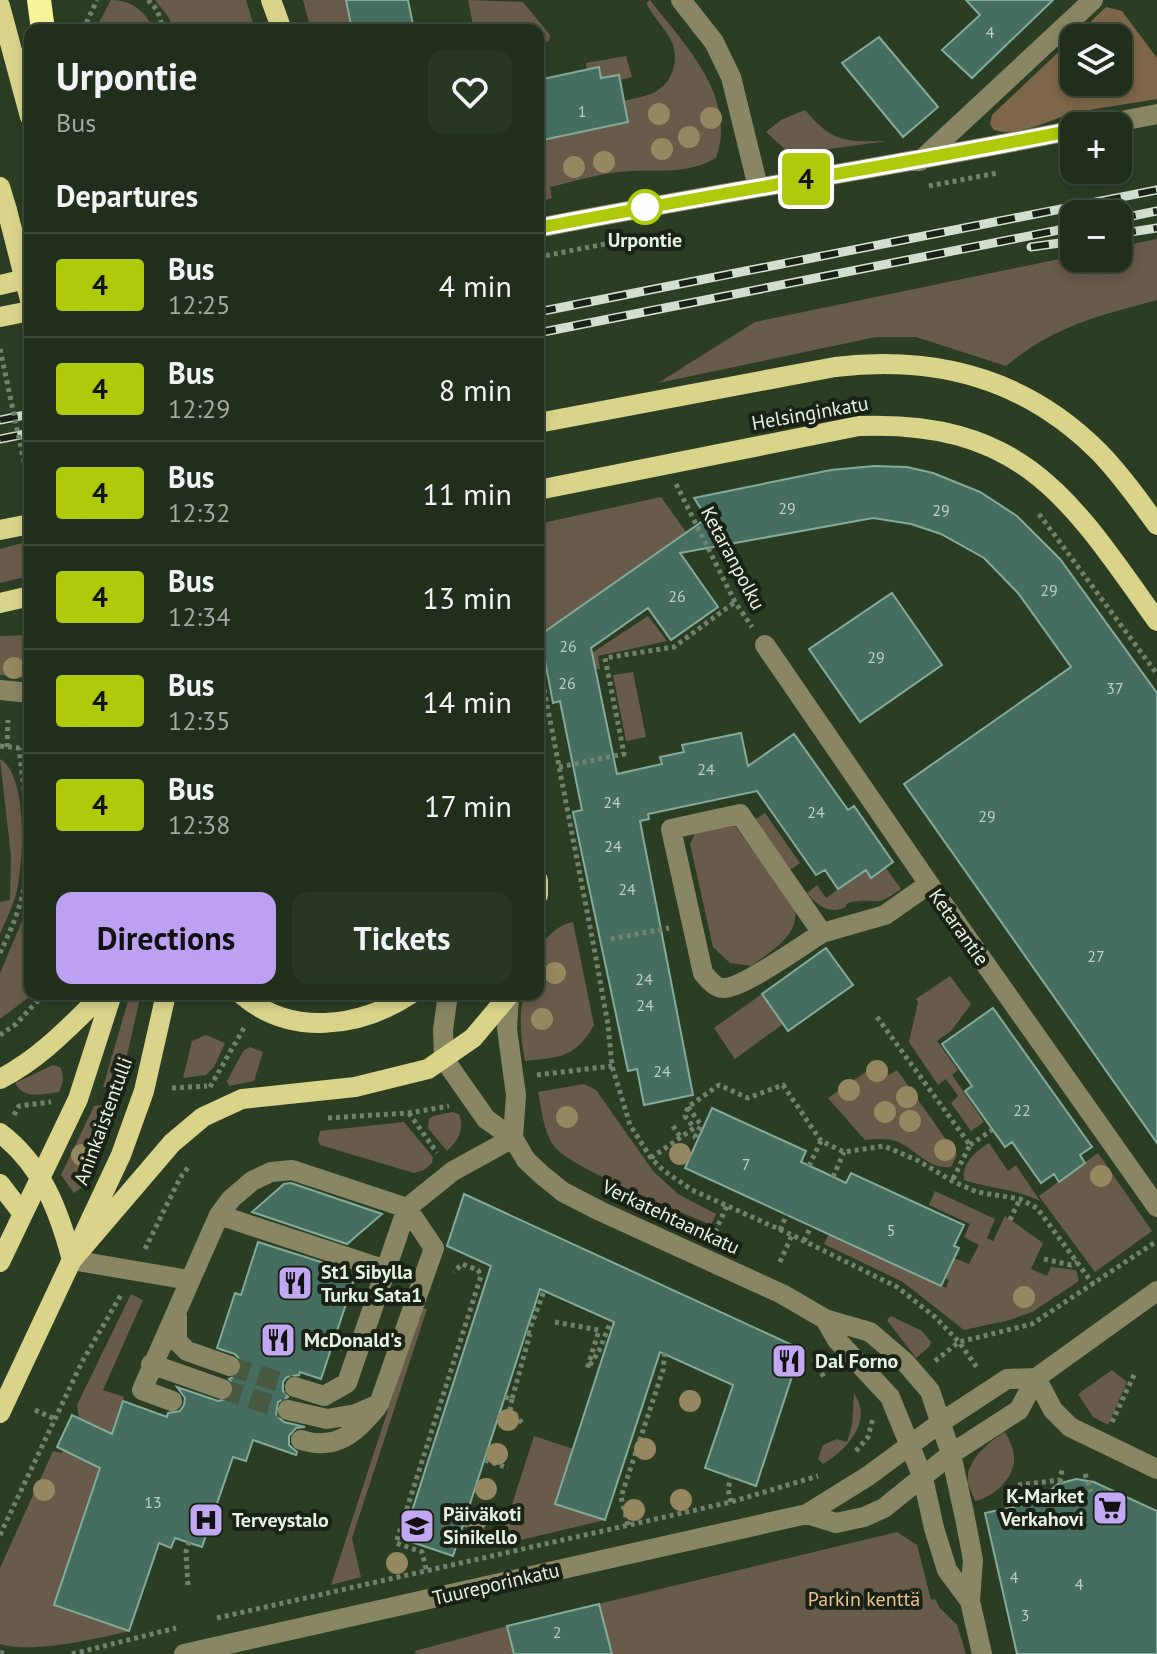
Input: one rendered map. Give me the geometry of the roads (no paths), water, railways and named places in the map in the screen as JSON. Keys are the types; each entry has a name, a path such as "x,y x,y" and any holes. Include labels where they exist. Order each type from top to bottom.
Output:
{"highway":[{"path":"39,0 42,24"}],"main road":[{"path":"271,0 280,24"},
{"path":"0,6 24,95"},
{"path":"0,187 24,277"},
{"path":"0,285 24,279"},
{"path":"0,317 24,312"},
{"name":"Helsinginkatu","path":"544,422 835,367 871,363 937,366 992,381 1063,420 1100,452 1157,525"},
{"name":"Helsinginkatu","path":"544,489 859,426 912,426 933,430 998,450 1019,461 1057,491 1087,523 1157,621"},
{"path":"0,530 24,525"},
{"path":"0,603 24,597"},
{"path":"0,1079 20,1069 45,1050 97,1000"},
{"name":"Aninkaistentulli","path":"0,1262 78,1099 110,1000"},
{"name":"Aninkaistentulli","path":"0,1413 121,1155 140,1102 165,1000"},
{"path":"250,1000 271,1013 314,1024 354,1020 400,1000"},
{"path":"72,1260 172,1143 210,1112 242,1099 267,1094 318,1091 391,1080 428,1069 473,1038 506,1000"},
{"path":"0,1133 40,1175 61,1218 72,1260"},
{"path":"0,1184 23,1214"}],"street":[{"path":"681,0 714,42 731,77 758,187"},
{"path":"920,161 1093,0"},
{"path":"1132,119 1157,114"},
{"path":"544,227 920,161 1060,133"},
{"name":"Ketarantie","path":"765,645 1157,1207"},
{"path":"0,690 24,692"},
{"path":"822,933 740,814 671,829 703,973 719,988 725,989 744,981 822,933 885,915 929,884"},
{"path":"444,1059 443,1030 447,1000"},
{"path":"295,1387 324,1396 347,1383 407,1208 453,1171 513,1138 516,1095 507,1029 509,1000"},
{"name":"Verkatehtaankatu","path":"444,1059 486,1119 513,1138 526,1160 563,1192 782,1294 825,1319 870,1332 888,1346 930,1391 951,1454 973,1560 970,1601"},
{"path":"172,1401 142,1390 219,1215 231,1199 252,1181 271,1172 292,1170 407,1208 434,1248 379,1404 361,1427 331,1443 317,1445 301,1440"},
{"path":"219,1215 386,1270"},
{"path":"72,1260 189,1280"},
{"path":"1157,1291 1036,1378 1053,1410 1070,1427 1157,1469"},
{"path":"177,1308 177,1341 187,1351 230,1366"},
{"name":"Verkatehtaankatu","path":"825,1319 837,1340 890,1397 923,1478 947,1570 970,1601"},
{"path":"151,1364 222,1389"},
{"name":"Tuureporinkatu","path":"184,1654 224,1650 807,1514 868,1476 1007,1379 1036,1378 1019,1410 951,1454 884,1508 864,1517 836,1523 807,1514"},
{"path":"288,1410 327,1419 356,1414 379,1404"},
{"path":"970,1601 982,1654"}],"tunnel":[{"path":"230,1366 295,1387"},
{"path":"222,1389 288,1410"}],"railway":[{"path":"544,311 1157,190"},
{"path":"1132,216 1157,211"},
{"path":"1132,232 1157,228"},
{"path":"544,332 1060,230"},
{"path":"1031,247 1060,243"},
{"path":"0,420 24,415"},
{"path":"0,439 24,434"}],"place":[{"name":"Urpontie","path":"645,207"},
{"name":"St1 Sibylla Turku Sata1","path":"295,1283"},
{"name":"McDonald's","path":"278,1340"},
{"name":"Dal Forno","path":"789,1361"},
{"name":"K-Market Verkahovi","path":"1110,1508"},
{"name":"Terveystalo","path":"206,1520"},
{"name":"Päiväkoti Sinikello","path":"417,1526"}],"park label":[{"name":"Parkin kenttä","path":"864,1599"}]}
